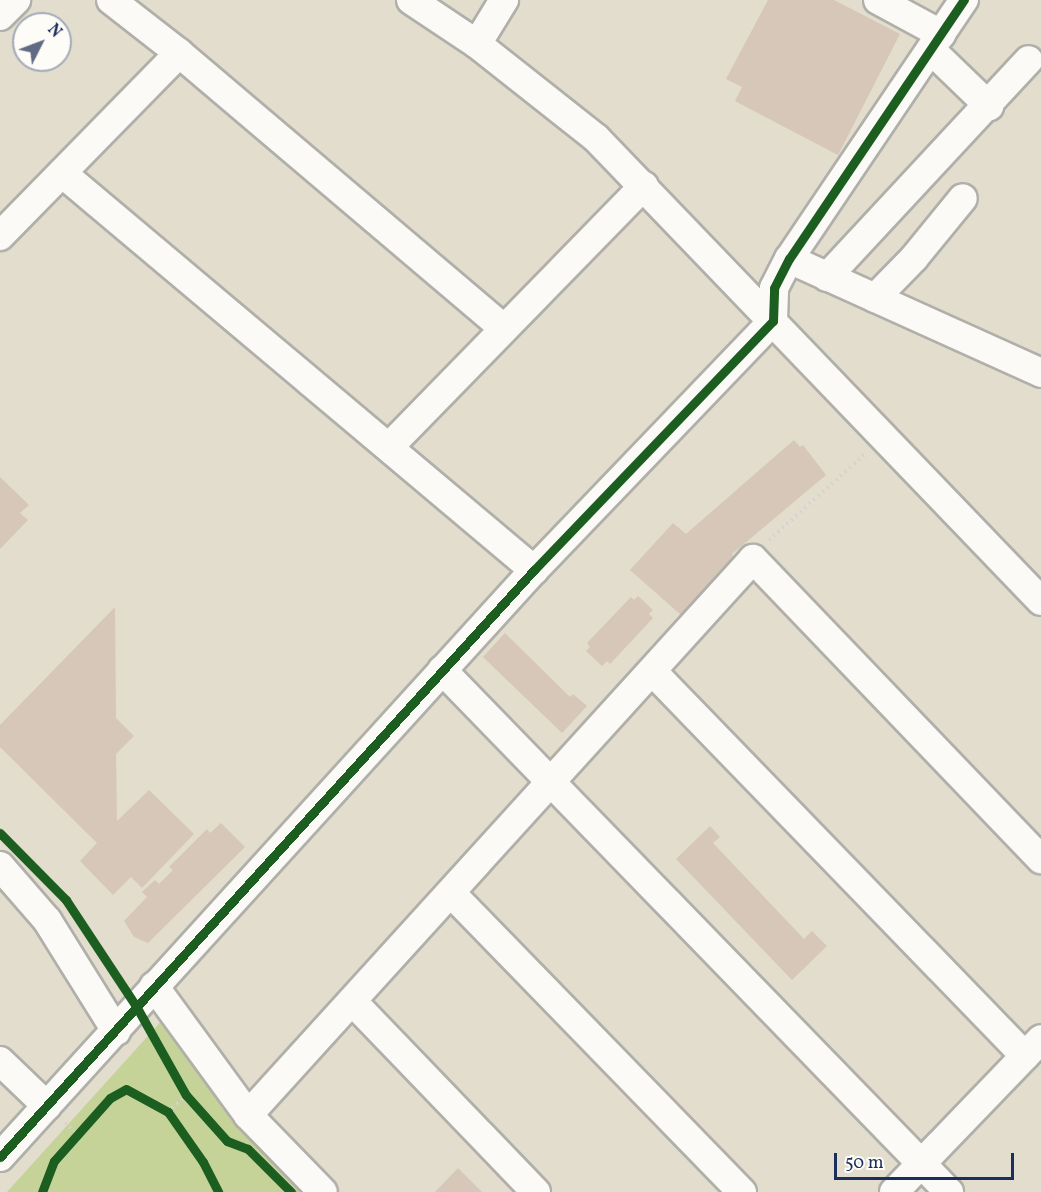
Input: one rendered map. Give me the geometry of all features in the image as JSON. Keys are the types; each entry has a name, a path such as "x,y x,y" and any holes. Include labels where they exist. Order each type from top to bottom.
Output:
{"street":[{"path":"0,16 16,0"},
{"path":"111,0 179,53 504,329"},
{"path":"411,0 477,44 551,101 644,186 1041,601"},
{"path":"477,44 504,0"},
{"path":"878,0 936,42 989,106"},
{"path":"0,1157 55,1113 116,1031 154,986 534,570 773,321 774,288 789,259 964,0"},
{"path":"0,236 179,53"},
{"path":"827,277 989,106 1029,60"},
{"path":"62,173 534,570"},
{"path":"389,447 644,186"},
{"path":"875,298 914,258 963,198"},
{"path":"789,259 1041,373"},
{"path":"248,1115 452,894 753,559 1041,859"},
{"path":"442,670 550,784 949,1192"},
{"path":"651,671 1033,1048 894,1192"},
{"path":"0,866 47,920 116,1031"},
{"path":"452,894 742,1192"},
{"path":"154,986 248,1115 323,1192"},
{"path":"353,1002 536,1192"},
{"path":"0,1061 55,1113"}],"path":[{"path":"753,559 756,551 870,449"},
{"path":"42,1192 54,1161 79,1136 110,1098 126,1089 168,1112 203,1162 218,1192"},
{"path":"168,1112 186,1095"},
{"path":"55,1113 79,1136"}],"green space":[{"path":"165,1017 310,1192 7,1192"}],"building":[{"path":"768,0 834,0 900,34 838,155 735,101 742,87 726,79"},
{"path":"794,440 800,447 803,445 826,475 732,554 734,558 681,615 630,570 673,523 686,534"},
{"path":"0,477 29,505 20,513 28,520 0,549"},
{"path":"638,596 653,610 649,614 653,618 610,664 607,661 602,666 586,651 590,647 587,643 631,597 634,600"},
{"path":"115,607 116,718 134,736 116,754 117,821 149,790 194,834 142,888 131,877 113,895 80,861 97,843 0,747 0,725"},
{"path":"505,633 570,697 573,694 587,706 562,733 483,657"},
{"path":"221,823 245,847 148,943 134,937 124,921 147,897 142,892 155,880 159,884 173,870 169,867 207,829 210,833"},
{"path":"710,826 720,837 713,843 804,939 812,931 827,946 792,980 676,859"},
{"path":"458,1168 482,1192 435,1192"}],"cycle path":[{"path":"0,1157 534,570 773,321 774,288 789,259 964,0"},
{"path":"0,833 66,900 136,1006 186,1095 227,1141 248,1149 291,1192"},
{"path":"42,1192 54,1161 110,1098 126,1089 168,1112 203,1162 218,1192"}]}
